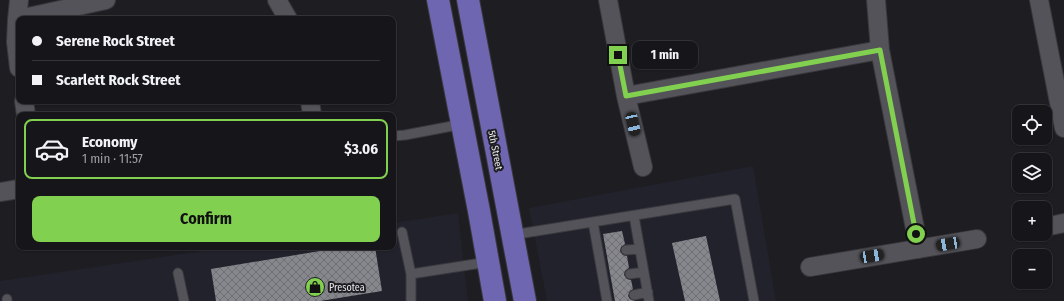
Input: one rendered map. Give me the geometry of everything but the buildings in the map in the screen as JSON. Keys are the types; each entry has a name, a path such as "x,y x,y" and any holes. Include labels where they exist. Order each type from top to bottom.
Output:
{"main road":[{"path":"438,0 495,301"},
{"path":"459,0 474,31"},
{"name":"5th Street","path":"468,0 525,301"}],"street":[{"path":"18,16 19,0"},
{"path":"32,16 106,0"},
{"path":"277,0 286,16"},
{"path":"608,0 626,96 643,166"},
{"path":"876,0 880,50 919,249"},
{"path":"1039,0 1064,128"},
{"path":"626,96 880,50"},
{"path":"0,192 16,189"},
{"path":"1052,226 1064,223"},
{"path":"810,266 978,239"}],"lane":[{"path":"396,136 462,124"},
{"path":"512,235 735,199 754,301"},
{"path":"634,216 649,297 634,295"},
{"path":"593,222 603,254 610,299"},
{"path":"402,232 411,274 411,301"},
{"path":"626,250 640,249"},
{"path":"411,274 488,262"},
{"path":"630,274 644,272"},
{"path":"178,273 184,301"}],"shaded area":[{"path":"753,166 776,301 547,301 529,208"},
{"path":"458,213 468,301 0,301 0,281 210,250 396,250 396,223"}],"place":[{"name":"Presotea","path":"315,287"}],"route":[{"path":"618,55 626,96 880,50 916,234"}]}
